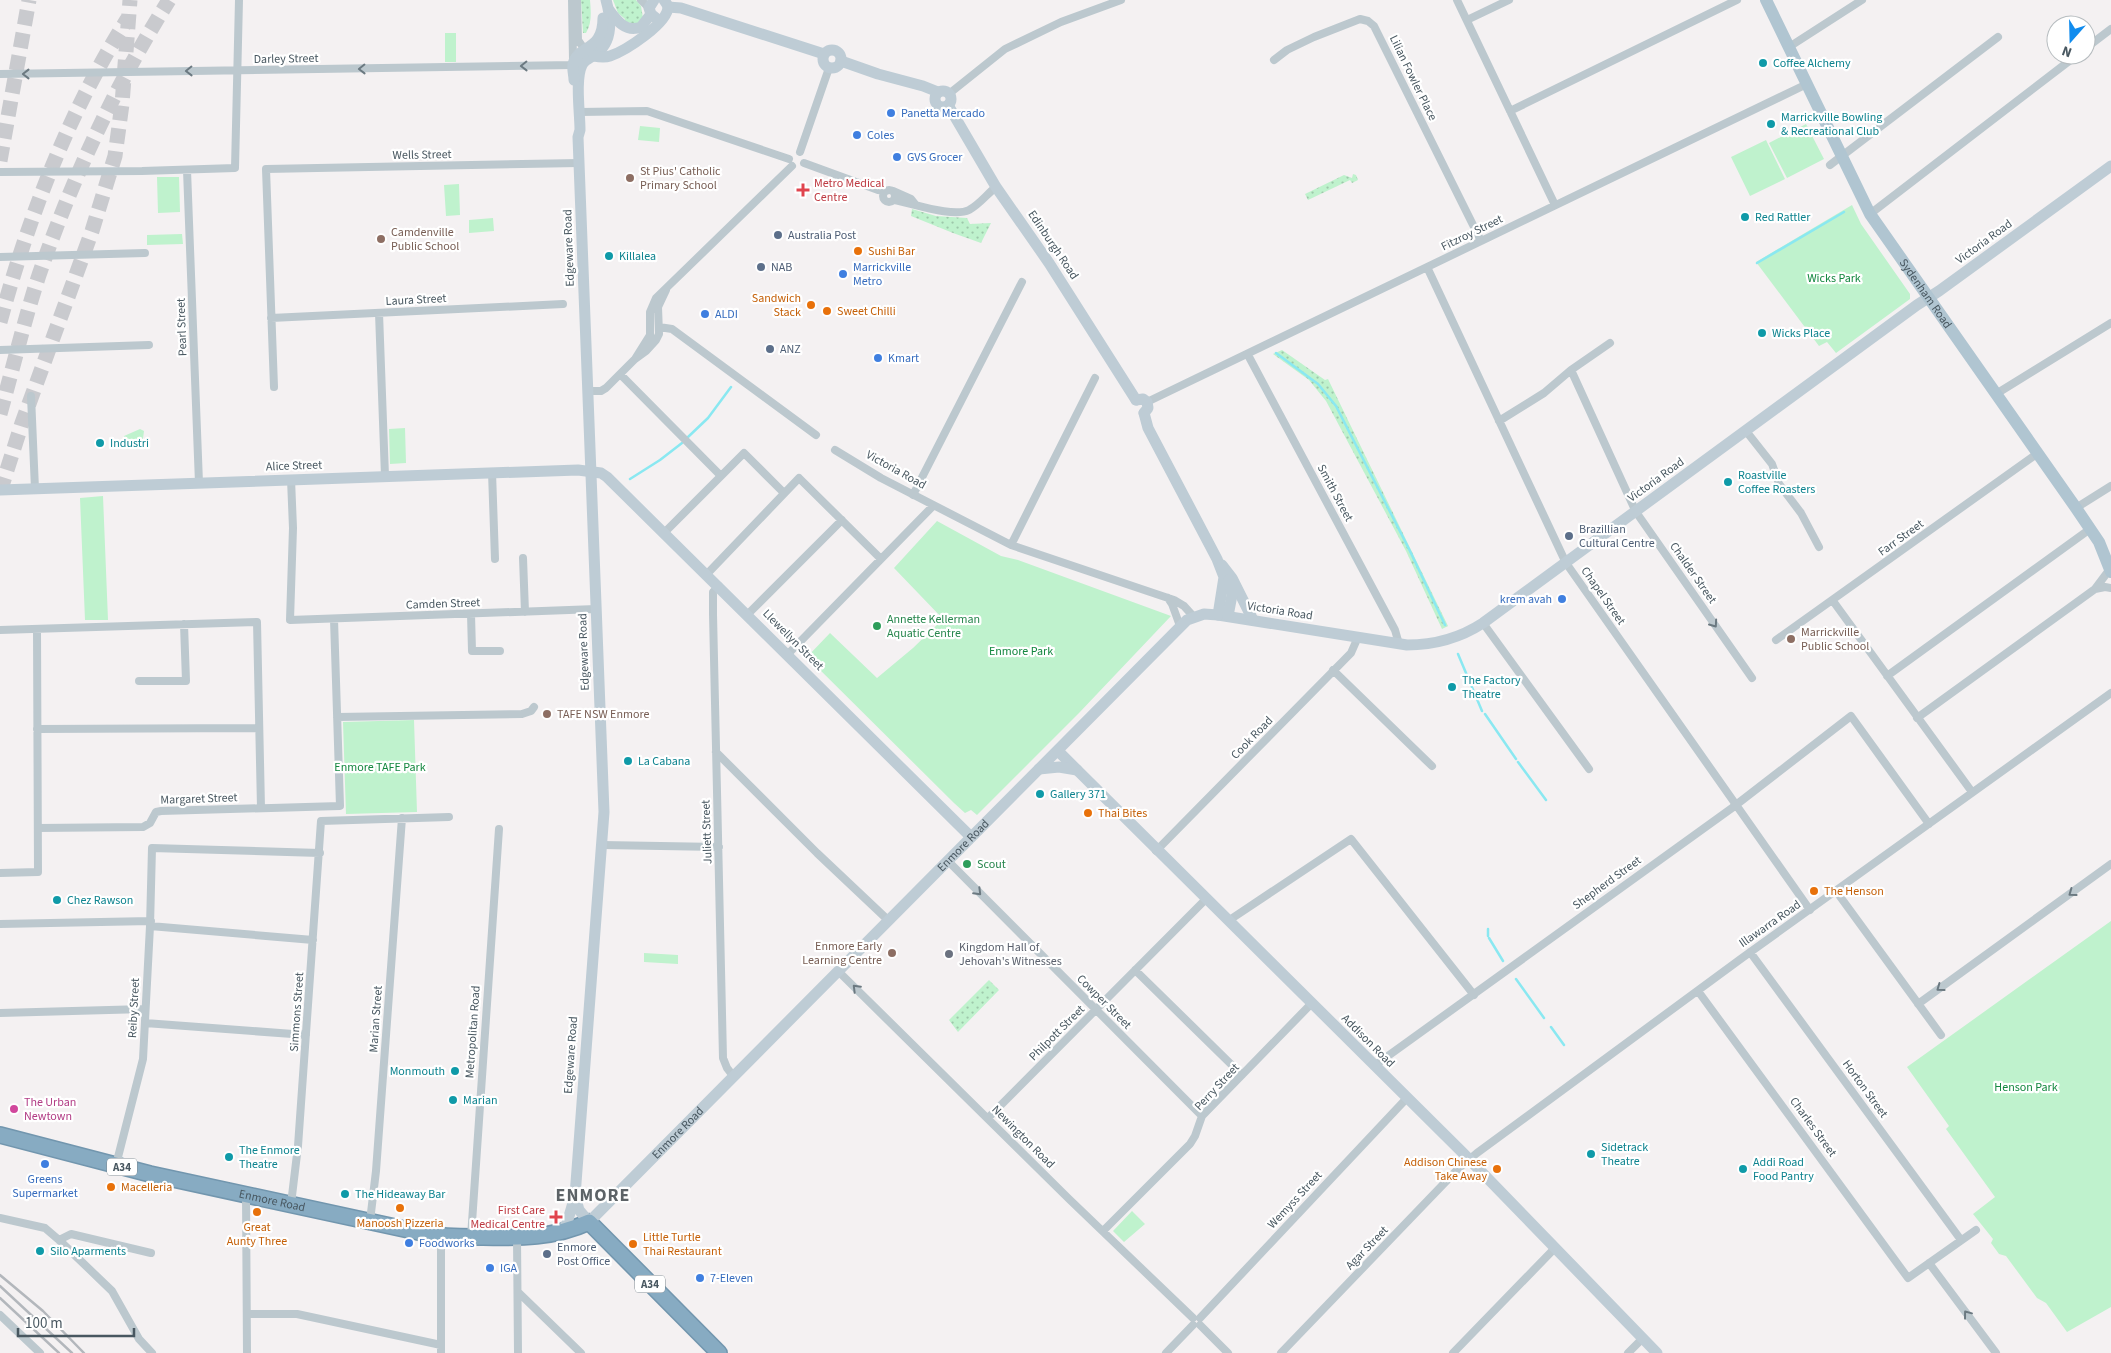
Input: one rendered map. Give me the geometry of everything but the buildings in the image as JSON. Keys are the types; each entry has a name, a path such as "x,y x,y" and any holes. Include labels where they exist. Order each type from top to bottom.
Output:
{"highway":[{"name":"Enmore Road","path":"0,1135 116,1165 441,1236 517,1238 561,1233 589,1222"},
{"name":"A34","path":"589,1222 712,1350"}],"main road":[{"name":"Sydenham Road","path":"1766,0 1870,214 2076,508 2098,542 2110,570"},
{"path":"578,137 576,130 573,64 590,53 602,49 605,35 606,4"},
{"path":"606,4 621,25 632,29 641,27 649,6"},
{"path":"649,6 656,18 665,8 681,8 824,54"},
{"path":"590,53 610,56 658,25 665,8"},
{"path":"605,35 619,41 645,35"},
{"path":"829,50 835,50 840,53 842,61 836,68 829,68 823,62 824,54 829,50"},
{"path":"578,137 580,130 579,75 590,53"},
{"path":"842,61 938,92 945,90 950,93 951,101 948,105 943,107 938,105 935,100 938,92"},
{"name":"Edinburgh Road","path":"948,105 996,187 1142,405 1148,428 1217,559 1224,578 1223,616"},
{"name":"Edgeware Road","path":"561,1233 567,1223 575,1196 604,812 578,137"},
{"name":"Victoria Road","path":"1193,616 1204,614 1223,616 1399,644 1417,645 1445,641 1465,634 1483,623 2111,166"},
{"name":"Alice Street","path":"0,490 492,472 590,471"},
{"name":"Llewellyn Street","path":"590,471 607,477 665,532 971,838"},
{"name":"Edinburgh Road","path":"1217,559 1227,571 1232,595 1223,616"},
{"path":"1227,571 1236,584 1252,620"},
{"name":"Enmore Road","path":"589,1222 1180,626 1193,616"},
{"name":"Addison Road","path":"1058,751 1156,851 1469,1160 1657,1353"},
{"path":"1039,769 1059,767 1077,770"},
{"path":"575,1196 579,1210 589,1222"}],"street":[{"path":"0,172 235,168 238,0"},
{"path":"572,0 573,64"},
{"path":"577,0 578,40 590,53"},
{"path":"950,93 1005,48 1061,22 1121,0"},
{"path":"1457,0 1555,205"},
{"path":"1467,20 1509,0"},
{"path":"1510,112 1737,0"},
{"path":"1789,47 1862,0"},
{"name":"Lilian Fowler Place","path":"1274,60 1287,50 1314,36 1360,19 1368,21 1374,26 1481,241"},
{"path":"2096,40 2111,29"},
{"path":"1830,165 1998,37"},
{"name":"Darley Street","path":"0,74 573,64"},
{"path":"1870,214 2064,65"},
{"path":"800,152 829,68"},
{"name":"Fitzroy Street","path":"1142,405 1807,84"},
{"path":"580,112 647,111 800,167 804,163 804,155 800,152"},
{"path":"635,359 649,337 652,304 656,298 790,163 792,153 800,152"},
{"name":"Wells Street","path":"271,318 266,169 579,163"},
{"path":"804,163 878,190 889,191 910,199 915,204"},
{"name":"Pearl Street","path":"187,170 199,483"},
{"path":"889,191 884,194 885,200 888,202 894,200 938,211 959,213 973,207 996,187"},
{"path":"0,257 145,253"},
{"name":"Chapel Street","path":"1427,267 1566,562 1810,910"},
{"path":"914,495 1022,282"},
{"path":"588,391 604,390 656,340 659,327 658,307 667,289"},
{"name":"Laura Street","path":"271,318 563,304"},
{"path":"379,313 385,476"},
{"path":"271,318 274,387"},
{"path":"1996,394 2111,323"},
{"path":"659,327 672,329 816,435"},
{"path":"1498,420 1544,393 1571,370 1610,343"},
{"path":"0,350 149,345"},
{"name":"Smith Street","path":"1248,355 1395,630 1399,644"},
{"name":"Chalder Street","path":"1571,370 1636,512 1752,678"},
{"path":"620,374 721,476"},
{"path":"1011,545 1095,378"},
{"path":"31,396 35,489"},
{"path":"1746,432 1772,464 1779,484 1801,513 1819,547"},
{"name":"Victoria Road","path":"835,450 881,478 1011,545 1168,598 1184,606 1193,616"},
{"path":"665,532 744,453 784,493"},
{"name":"Farr Street","path":"1776,640 2038,453"},
{"path":"492,472 495,559"},
{"path":"706,574 799,478 882,559"},
{"name":"Camden Street","path":"291,479 293,528 290,620 596,609"},
{"path":"2076,508 2111,486"},
{"path":"788,654 933,506"},
{"path":"748,614 842,520"},
{"path":"1887,676 2090,529"},
{"path":"523,558 525,612"},
{"path":"1917,718 2095,589 2110,570"},
{"name":"Juliett Street","path":"719,586 713,592 713,614 723,1058 727,1068 734,1077"},
{"path":"2095,589 2105,586 2111,588"},
{"path":"1168,598 1176,612 1180,626"},
{"path":"1833,601 1972,792"},
{"path":"471,614 472,651 500,651"},
{"path":"334,619 337,717 522,714 531,711 534,707"},
{"path":"0,630 257,622 261,808"},
{"path":"1483,623 1589,769"},
{"path":"139,682 186,681 184,624"},
{"path":"0,873 38,872 37,629"},
{"name":"Cook Road","path":"1156,851 1351,653 1358,637"},
{"path":"1333,670 1432,766"},
{"name":"Illawarra Road","path":"1469,1160 1750,952 2111,693"},
{"name":"Shepherd Street","path":"1374,1066 1735,805 1851,716 1929,824"},
{"name":"Margaret Street","path":"38,828 143,827 150,823 156,812 161,811 340,806 337,717"},
{"path":"38,729 259,728"},
{"path":"716,752 817,853 889,921"},
{"path":"402,818 449,816"},
{"name":"Simmons Street","path":"291,1204 322,821 402,818"},
{"name":"Marian Street","path":"370,1221 376,1171 402,818"},
{"name":"Metropolitan Road","path":"471,1237 499,829"},
{"path":"1228,921 1351,839 1474,995"},
{"path":"602,845 719,848"},
{"name":"Reiby Street","path":"116,1165 140,1073 151,924 152,848 320,853"},
{"name":"Cowper Street","path":"948,861 1202,1116"},
{"path":"1918,1004 2111,864"},
{"path":"1836,891 1941,1035"},
{"name":"Philpott Street","path":"988,1118 1206,899"},
{"path":"0,924 151,924 313,940"},
{"name":"Horton Street","path":"1750,952 1961,1240"},
{"path":"1135,970 1242,1075"},
{"name":"Newington Road","path":"838,971 1228,1353"},
{"name":"Charles Street","path":"1698,991 1908,1278 1929,1263"},
{"name":"Perry Street","path":"1103,1231 1190,1144 1196,1136 1202,1116 1312,1004"},
{"path":"0,1014 145,1009"},
{"path":"145,1023 306,1035"},
{"name":"Wemyss Street","path":"1166,1353 1406,1098"},
{"name":"Agar Street","path":"1282,1353 1469,1160"},
{"path":"246,1194 247,1353"},
{"path":"0,1218 45,1228 59,1240 112,1291 135,1333 152,1353"},
{"path":"1976,1230 1929,1263 1996,1353"},
{"path":"59,1240 71,1234 151,1253"},
{"path":"247,1314 297,1314 441,1349 441,1236"},
{"path":"517,1238 518,1353"},
{"path":"1453,1353 1555,1248"},
{"path":"518,1292 582,1353"},
{"path":"0,1315 40,1353"},
{"path":"1628,1353 1643,1338"}],"green space":[{"path":"581,0 590,0 591,13 586,33 583,33"},
{"path":"613,0 636,0 641,6 643,18 638,24 624,22 625,19 618,13"},
{"path":"445,33 456,33 456,62 445,62"},
{"path":"1806,124 1824,159 1787,178 1769,143"},
{"path":"640,126 660,128 659,142 638,140"},
{"path":"1766,140 1785,179 1750,196 1731,157"},
{"path":"1353,174 1356,175 1358,180 1352,183 1350,180 1308,200 1305,194 1344,175 1352,178"},
{"path":"157,177 179,177 180,212 158,213"},
{"path":"459,184 460,215 446,216 444,185"},
{"name":"Wicks Park","path":"1852,205 1861,224 1910,294 1910,299 1836,353 1827,342 1819,346 1756,262"},
{"path":"912,209 936,216 967,218 970,224 991,223 981,243 911,216"},
{"path":"493,218 494,231 469,233 469,220"},
{"path":"182,234 183,244 147,245 147,235"},
{"path":"1282,350 1325,380 1328,379 1448,626 1442,629 1406,551 1326,401 1309,380 1273,354"},
{"path":"405,428 406,463 390,464 389,429"},
{"path":"140,429 144,431 142,446 124,446 124,436"},
{"path":"103,496 108,620 85,620 80,498"},
{"name":"Enmore Park","path":"937,521 1001,556 1018,560 1171,616 1079,713 977,815 971,810 965,813 954,803 807,657 830,633 877,678 913,648 943,619 894,568"},
{"name":"Enmore TAFE Park","path":"414,720 417,812 346,814 343,722"},
{"name":"Henson Park","path":"2111,921 2111,1307 2067,1332 2046,1303 2037,1298 2006,1256 1999,1254 1991,1243 1993,1239 1973,1214 1995,1197 1946,1129 1949,1126 1907,1067"},
{"path":"644,953 678,955 678,964 644,962"},
{"path":"989,980 999,990 958,1032 949,1020"},
{"path":"1132,1211 1145,1224 1124,1242 1113,1231"}],"waterway":[{"path":"1757,263 1844,212"},
{"path":"1276,353 1318,384 1336,406 1409,549 1445,625"},
{"path":"688,437 708,418 731,387"},
{"path":"630,479 682,443"},
{"path":"1458,654 1482,711"},
{"path":"1485,714 1516,759"},
{"path":"1518,762 1546,800"},
{"path":"1488,929 1488,936"},
{"path":"1489,938 1503,961"},
{"path":"1516,979 1544,1018"},
{"path":"1551,1027 1564,1045"}],"tunnel":[{"path":"0,161 29,0"},
{"path":"0,492 22,423 92,231 115,156 122,104 130,0"},
{"path":"0,414 39,275 66,203 96,134 130,66 169,0"},
{"path":"0,322 24,243 53,165 87,90 128,18"}],"railway":[{"path":"0,1275 43,1311 84,1353"},
{"path":"0,1286 72,1353"},
{"path":"0,1298 59,1353"}],"place":[{"name":"Coffee Alchemy","path":"1763,63"},
{"name":"Panetta Mercado","path":"891,113"},
{"name":"Marrickville Bowling & Recreational Club","path":"1771,124"},
{"name":"Coles","path":"857,135"},
{"name":"GVS Grocer","path":"897,157"},
{"name":"St Pius' Catholic Primary School","path":"630,178"},
{"name":"Metro Medical Centre","path":"803,190"},
{"name":"Red Rattler","path":"1745,217"},
{"name":"Australia Post","path":"778,235"},
{"name":"Camdenville Public School","path":"381,239"},
{"name":"Sushi Bar","path":"858,251"},
{"name":"Killalea","path":"609,256"},
{"name":"NAB","path":"761,267"},
{"name":"Marrickville Metro","path":"843,274"},
{"name":"Sandwich Stack","path":"811,305"},
{"name":"Sweet Chilli","path":"827,311"},
{"name":"ALDI","path":"705,314"},
{"name":"Wicks Place","path":"1762,333"},
{"name":"ANZ","path":"770,349"},
{"name":"Kmart","path":"878,358"},
{"name":"Industri","path":"100,443"},
{"name":"Roastville Coffee Roasters","path":"1728,482"},
{"name":"Brazillian Cultural Centre","path":"1569,536"},
{"name":"krem avah","path":"1562,599"},
{"name":"Annette Kellerman Aquatic Centre","path":"877,626"},
{"name":"Marrickville Public School","path":"1791,639"},
{"name":"The Factory Theatre","path":"1452,687"},
{"name":"TAFE NSW Enmore","path":"547,714"},
{"name":"La Cabana","path":"628,761"},
{"name":"Gallery 371","path":"1040,794"},
{"name":"Thai Bites","path":"1088,813"},
{"name":"Scout","path":"967,864"},
{"name":"The Henson","path":"1814,891"},
{"name":"Chez Rawson","path":"57,900"},
{"name":"Enmore Early Learning Centre","path":"892,953"},
{"name":"Kingdom Hall of Jehovah's Witnesses","path":"949,954"},
{"name":"Monmouth","path":"455,1071"},
{"name":"Marian","path":"453,1100"},
{"name":"The Urban Newtown","path":"14,1109"},
{"name":"Sidetrack Theatre","path":"1591,1154"},
{"name":"The Enmore Theatre","path":"229,1157"},
{"name":"Greens Supermarket","path":"45,1164"},
{"name":"Addison Chinese Take Away","path":"1497,1169"},
{"name":"Addi Road Food Pantry","path":"1743,1169"},
{"name":"Macelleria","path":"111,1187"},
{"name":"The Hideaway Bar","path":"345,1194"},
{"name":"Manoosh Pizzeria","path":"400,1208"},
{"name":"Great Aunty Three","path":"257,1212"},
{"name":"First Care Medical Centre","path":"556,1217"},
{"name":"Foodworks","path":"409,1243"},
{"name":"Little Turtle Thai Restaurant","path":"633,1244"},
{"name":"Silo Aparments","path":"40,1251"},
{"name":"Enmore Post Office","path":"547,1254"},
{"name":"IGA","path":"490,1268"},
{"name":"7-Eleven","path":"700,1278"}],"district":[{"name":"ENMORE","path":"593,1195"}]}
